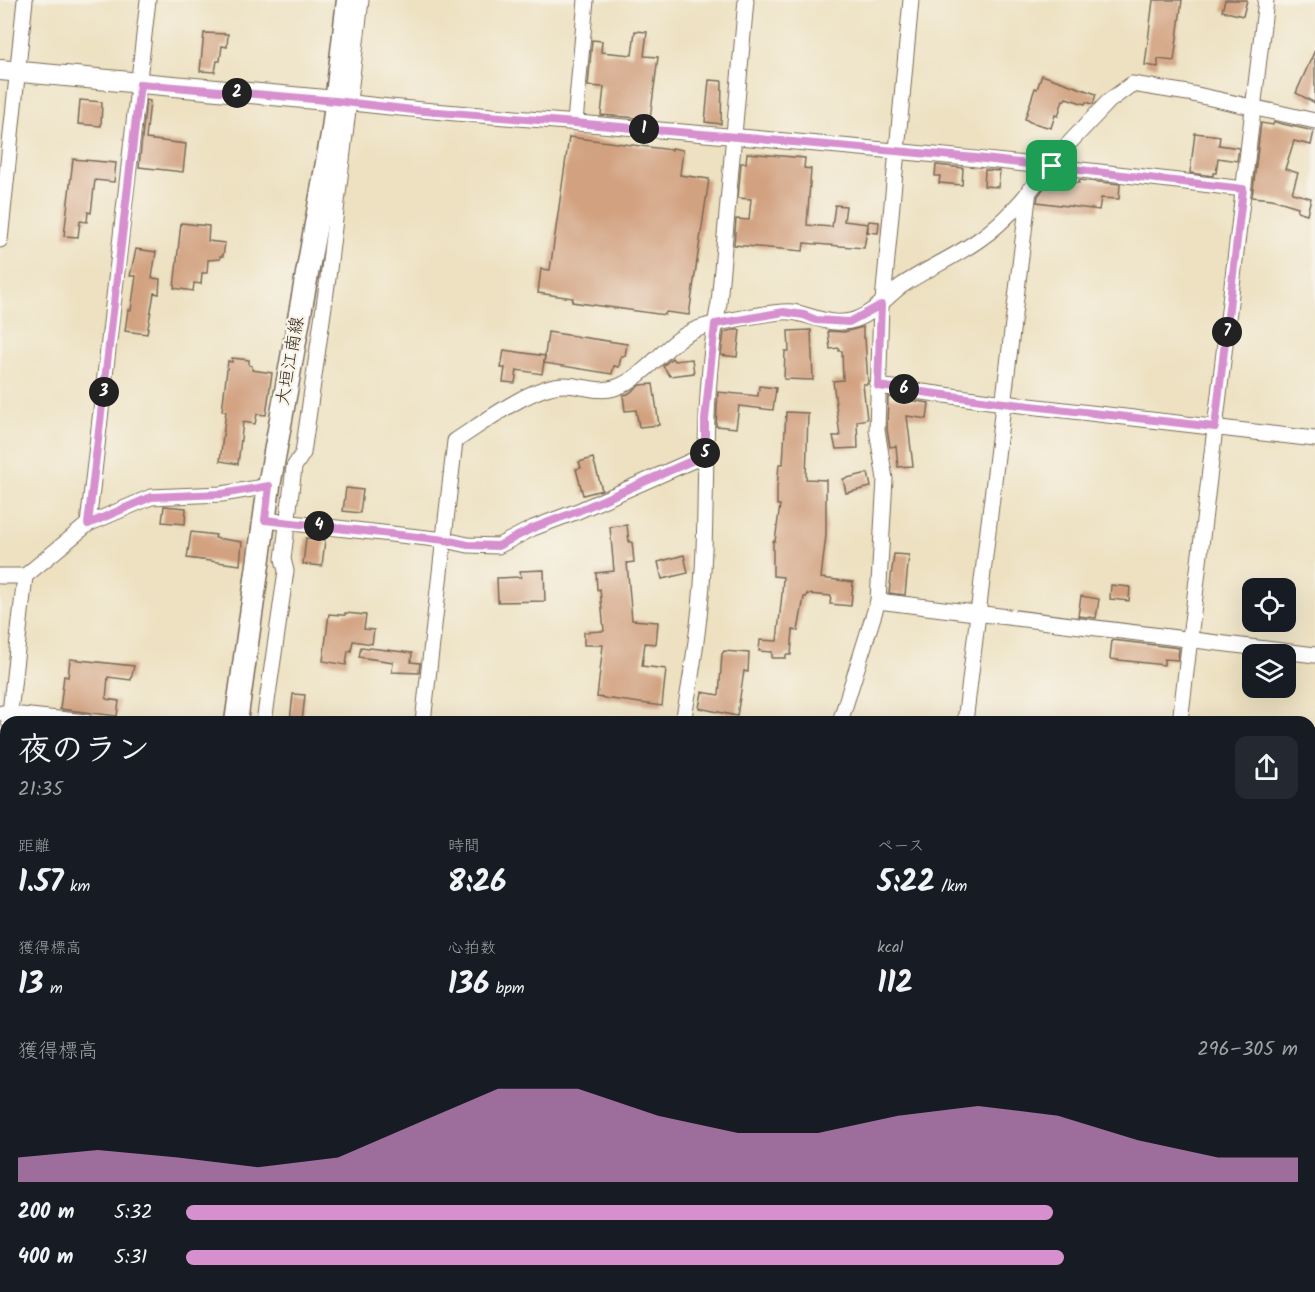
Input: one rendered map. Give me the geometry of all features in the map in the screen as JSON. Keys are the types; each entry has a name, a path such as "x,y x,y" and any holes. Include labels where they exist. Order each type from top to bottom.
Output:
{"main road":[{"name":"大垣江南線","path":"237,716 269,486 343,102 348,0"}],"street":[{"path":"0,240 9,70 25,0"},
{"path":"88,524 148,0"},
{"path":"265,716 286,571 283,559 294,468 303,453 328,278 343,102 361,0"},
{"path":"575,123 586,0"},
{"path":"684,716 698,631 704,550 705,420 719,303 746,0"},
{"path":"842,716 878,601 885,479 877,430 882,303 911,0"},
{"path":"1181,716 1266,0"},
{"path":"9,70 413,110 897,151 1243,189"},
{"path":"424,716 455,441 522,398 549,388 562,385 608,390 620,387 674,343 699,328 784,312 804,315 816,320 849,322 882,303 933,266 978,240 1008,214 1057,156 1109,101 1132,84 1188,93 1315,121"},
{"path":"966,716 1029,190"},
{"path":"878,386 1315,439"},
{"path":"265,520 445,540 468,545 498,546 533,528 578,511 705,455"},
{"path":"0,576 25,576 88,524 151,497 222,494 269,486"},
{"path":"6,716 25,576"},
{"path":"878,601 1315,655"}],"building":[{"path":"1153,0 1182,0 1174,61 1158,59 1158,67 1145,65"},
{"path":"1225,0 1247,0 1243,16 1222,11"},
{"path":"635,31 647,32 644,56 658,57 650,119 601,115 604,87 588,86 592,40 602,41 601,52 632,55"},
{"path":"204,33 228,34 227,47 222,46 220,61 217,61 215,72 200,71"},
{"path":"1315,50 1315,103 1296,93"},
{"path":"1042,75 1096,94 1093,104 1066,98 1063,100 1058,116 1055,115 1051,128 1030,122 1025,119 1035,88 1037,89"},
{"path":"709,80 722,81 721,124 705,122"},
{"path":"80,100 102,102 101,126 78,124"},
{"path":"146,100 150,101 146,139 186,144 183,172 139,167"},
{"path":"1274,122 1314,131 1311,145 1294,141 1285,169 1298,173 1292,193 1311,198 1307,214 1297,211 1298,207 1272,199 1252,197 1261,123 1273,125"},
{"path":"1195,133 1220,136 1219,145 1239,148 1237,161 1218,158 1216,173 1213,173 1213,176 1190,173"},
{"path":"569,137 683,150 680,175 709,179 689,315 666,312 665,315 572,302 573,298 538,293 541,269 550,270"},
{"path":"747,153 805,158 804,168 811,169 807,225 832,227 835,205 846,206 844,221 868,224 869,221 879,222 878,233 868,232 868,225 864,248 804,243 803,251 734,245 736,219 749,220 751,199 738,198 741,163 746,163"},
{"path":"73,159 116,163 114,182 95,180 91,213 88,212 87,222 80,221 78,237 64,236"},
{"path":"936,165 963,168 962,185 939,183 940,176 935,176"},
{"path":"985,170 1000,171 998,187 984,186"},
{"path":"1052,177 1061,181 1079,183 1079,180 1120,184 1119,199 1101,198 1099,210 1037,202 1038,196"},
{"path":"181,223 209,226 208,241 225,243 223,256 220,256 220,259 208,260 207,273 202,273 201,284 194,283 193,291 174,288"},
{"path":"136,249 156,252 152,278 160,279 159,294 154,293 147,334 125,331 136,276 130,276"},
{"path":"863,327 868,384 863,384 867,419 857,421 858,448 836,449 833,436 840,436 833,381 843,380 842,351 839,351 839,348 830,349 828,331 844,332"},
{"path":"740,330 737,357 721,355 724,332"},
{"path":"811,330 813,380 784,379 785,351 789,351 788,331"},
{"path":"548,332 627,344 625,356 621,356 619,367 614,366 612,374 544,363"},
{"path":"504,350 545,356 542,374 517,370 515,383 503,382 505,368 501,368"},
{"path":"232,358 249,360 252,370 272,373 266,415 257,414 255,424 243,422 238,464 220,461 226,411 222,411 228,361 232,362"},
{"path":"672,358 674,361 692,359 694,373 670,376 663,366"},
{"path":"653,384 659,425 639,427 636,410 625,411 623,395 640,385"},
{"path":"759,386 776,388 773,410 739,406 736,428 716,426 718,392 758,396"},
{"path":"888,397 929,403 927,419 907,416 913,466 898,467 896,446 890,447 887,429"},
{"path":"786,412 808,413 806,479 826,480 826,535 821,578 853,582 851,606 830,604 831,596 807,594 804,597 798,631 793,630 791,655 786,655 786,658 772,658 772,652 759,651 760,640 777,641 783,577 773,576 773,541 775,541 780,505 777,505 777,488 779,464 783,464"},
{"path":"593,458 602,490 583,495 576,469 581,468 579,462"},
{"path":"868,473 871,487 846,493 843,479"},
{"path":"346,488 363,490 360,513 343,511"},
{"path":"164,506 186,508 185,524 162,522"},
{"path":"627,525 634,562 627,563 632,620 658,622 656,644 645,643 642,666 666,669 662,706 597,697 603,645 584,645 584,632 604,631 596,573 614,571 610,527"},
{"path":"191,532 216,535 215,538 242,542 240,565 187,558"},
{"path":"306,538 325,540 322,566 303,564"},
{"path":"894,554 909,555 905,595 889,593"},
{"path":"684,555 688,573 662,579 658,562"},
{"path":"544,570 545,601 498,602 497,578 521,577 520,571"},
{"path":"1111,585 1130,587 1129,601 1110,599"},
{"path":"1081,596 1099,599 1096,618 1078,616"},
{"path":"345,613 366,615 364,629 374,630 372,644 353,641 351,651 348,651 346,665 323,661 329,614 345,615"},
{"path":"1112,640 1179,648 1178,660 1164,659 1164,665 1110,659"},
{"path":"361,647 412,653 411,662 420,663 419,673 392,672 393,662 359,657"},
{"path":"724,651 749,653 748,672 744,671 737,716 699,708 702,692 719,695"},
{"path":"70,659 134,666 131,680 108,677 106,699 119,701 117,716 60,709 64,676 68,677"},
{"path":"293,694 305,695 303,716 291,716"}],"route":[{"path":"140,84 1052,166 1243,189 1215,427 878,386 881,305 849,322 816,320 804,315 784,312 715,324 705,420 705,455 578,511 533,528 498,546 468,545 445,540 265,520 269,486 222,494 151,497 88,524 140,84"}]}
